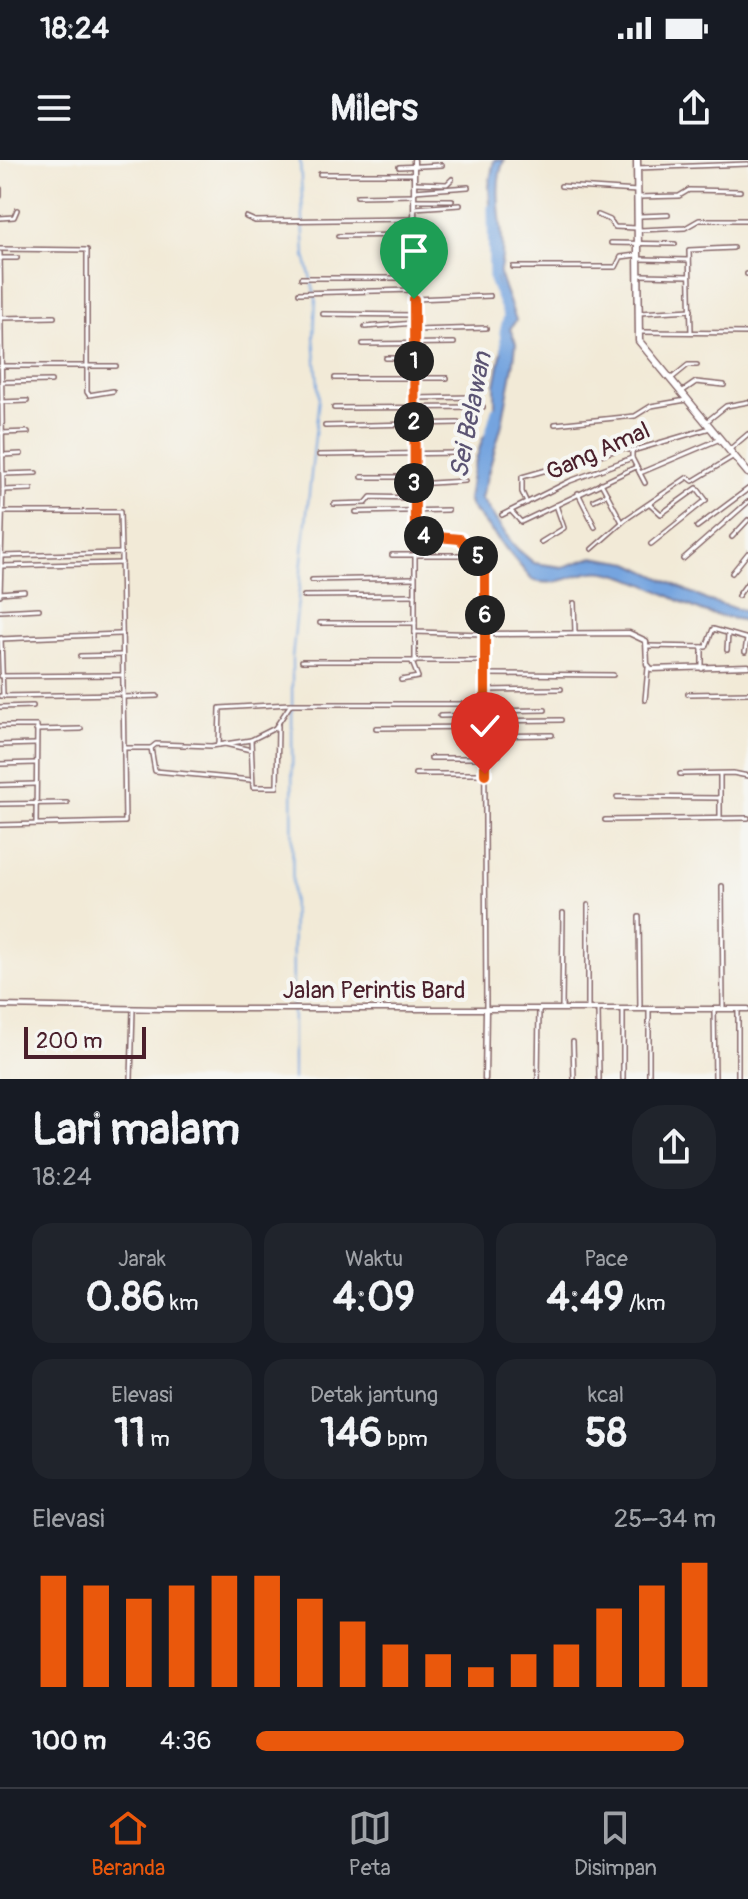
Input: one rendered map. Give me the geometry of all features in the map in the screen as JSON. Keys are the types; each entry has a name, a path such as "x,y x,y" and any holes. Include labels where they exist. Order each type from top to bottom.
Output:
{"main road":[{"path":"637,164 637,332 640,345 748,473"}],"street":[{"path":"401,680 418,677 413,662 414,160"},
{"path":"637,164 748,164"},
{"path":"399,167 442,165"},
{"path":"320,174 414,174"},
{"path":"414,183 447,184 452,179"},
{"path":"561,186 679,196 689,190 740,191"},
{"path":"414,196 468,187"},
{"path":"0,189 0,196"},
{"path":"357,196 452,200"},
{"path":"414,208 460,205"},
{"path":"0,218 14,217 17,210"},
{"path":"598,215 610,220 615,227 636,229 685,228 699,220 748,220"},
{"path":"636,216 668,215"},
{"path":"246,217 255,221 414,219"},
{"path":"338,236 414,235"},
{"path":"611,243 675,244"},
{"path":"691,332 691,248 733,248"},
{"path":"0,253 87,250 87,394 113,391"},
{"path":"0,253 17,258"},
{"path":"0,253 3,490 0,594 24,591"},
{"path":"513,267 616,267 621,257 689,260"},
{"path":"637,275 689,276"},
{"path":"303,278 414,278"},
{"path":"299,293 414,290"},
{"path":"414,299 490,296"},
{"path":"637,313 691,310"},
{"path":"323,314 414,315"},
{"path":"1,318 54,317"},
{"path":"365,327 414,323"},
{"path":"414,330 486,328"},
{"path":"637,332 748,333"},
{"path":"363,344 454,343"},
{"path":"386,358 414,358"},
{"path":"669,381 688,365 697,365"},
{"path":"0,366 116,366"},
{"path":"335,378 447,378"},
{"path":"1,384 51,381"},
{"path":"680,393 696,382 724,385"},
{"path":"414,398 473,397"},
{"path":"555,424 635,416 651,406 686,400"},
{"path":"1,402 27,401"},
{"name":"Gang Amal","path":"502,515 570,481 632,458 632,451 708,425 726,406 748,402"},
{"path":"334,408 483,407"},
{"path":"325,426 458,423"},
{"path":"1,433 28,432"},
{"path":"693,481 732,453 748,434"},
{"path":"640,473 720,439"},
{"path":"527,503 522,477 624,448 632,451"},
{"path":"319,455 458,453"},
{"path":"2,455 21,454"},
{"path":"632,458 645,483"},
{"path":"511,511 520,522 636,467"},
{"path":"2,474 36,473"},
{"path":"362,477 414,477"},
{"path":"592,549 622,523 688,477 705,502 651,544"},
{"path":"414,484 465,481"},
{"path":"601,483 622,523"},
{"path":"650,504 661,514 697,488"},
{"path":"3,490 31,489"},
{"path":"697,527 748,489"},
{"path":"578,493 595,527"},
{"path":"594,500 607,494"},
{"path":"334,504 366,503 371,497 414,498"},
{"path":"683,559 748,502"},
{"path":"541,542 564,528 555,504"},
{"path":"356,512 448,510"},
{"path":"0,512 120,512 125,822 0,825"},
{"path":"732,537 748,520"},
{"path":"415,535 460,539 485,565 485,1079"},
{"path":"1,556 121,553"},
{"path":"732,573 748,553"},
{"path":"392,555 478,555"},
{"path":"0,566 122,563"},
{"path":"312,580 414,578"},
{"path":"738,596 748,582"},
{"path":"304,596 415,595"},
{"path":"574,603 575,632"},
{"path":"0,611 39,609"},
{"path":"320,623 415,623"},
{"path":"647,646 702,647 709,645 711,630 748,639 745,652"},
{"path":"415,632 636,634 643,637 647,646 645,700"},
{"path":"121,634 0,638 1,696 157,696"},
{"path":"727,650 728,634"},
{"path":"702,647 702,669"},
{"path":"80,656 122,655"},
{"path":"302,661 485,661"},
{"path":"648,668 748,666"},
{"path":"485,674 613,675"},
{"path":"1,676 122,675"},
{"path":"485,690 561,689"},
{"path":"688,694 748,693"},
{"path":"222,745 220,708 293,704 485,704"},
{"path":"222,745 251,740 278,726 293,704"},
{"path":"0,707 33,706"},
{"path":"440,716 545,710"},
{"path":"485,721 561,720"},
{"path":"0,726 37,726 36,824"},
{"path":"251,740 253,787 277,787 278,726"},
{"path":"376,728 485,727"},
{"path":"36,730 81,729"},
{"path":"485,736 552,735"},
{"path":"0,745 36,744"},
{"path":"124,748 151,748 156,744 222,745 251,750"},
{"path":"151,748 155,771 251,780"},
{"path":"431,758 499,755"},
{"path":"0,764 35,763"},
{"path":"415,774 485,774"},
{"path":"680,774 748,776"},
{"path":"719,819 720,774"},
{"path":"0,785 35,784"},
{"path":"617,797 720,798"},
{"path":"0,804 67,803"},
{"path":"605,820 748,818"},
{"path":"722,886 723,1009"},
{"path":"588,905 588,1009"},
{"path":"562,1009 563,913"},
{"path":"639,917 640,1009"},
{"name":"Jalan Perintis Bard","path":"0,1006 133,1009 748,1009"},
{"path":"131,1079 133,1009"},
{"path":"538,1079 539,1009"},
{"path":"598,1009 599,1079"},
{"path":"623,1009 623,1079"},
{"path":"649,1009 649,1079"},
{"path":"714,1009 715,1079"},
{"path":"738,1009 738,1079"},
{"path":"573,1042 574,1079"}],"water":[{"name":"Sei Belawan","path":"494,160 504,160 498,188 502,246 499,274 516,320 510,329 516,343 502,424 481,498 514,546 534,563 563,567 593,557 630,563 706,600 748,612 748,622 705,612 642,583 606,572 587,573 551,582 532,580 471,507 468,500 472,474 482,440 495,420 495,385 508,319 494,275 489,186"}],"waterway":[{"path":"293,1079 292,658 319,397 314,337 316,299 305,256 300,160"},
{"name":"Sei Belawan","path":"491,208 492,280 507,316 503,332 505,350"},
{"name":"Sei Belawan","path":"488,436 495,410"}],"route":[{"path":"414,299 415,535 460,539 485,565 485,774"}]}
